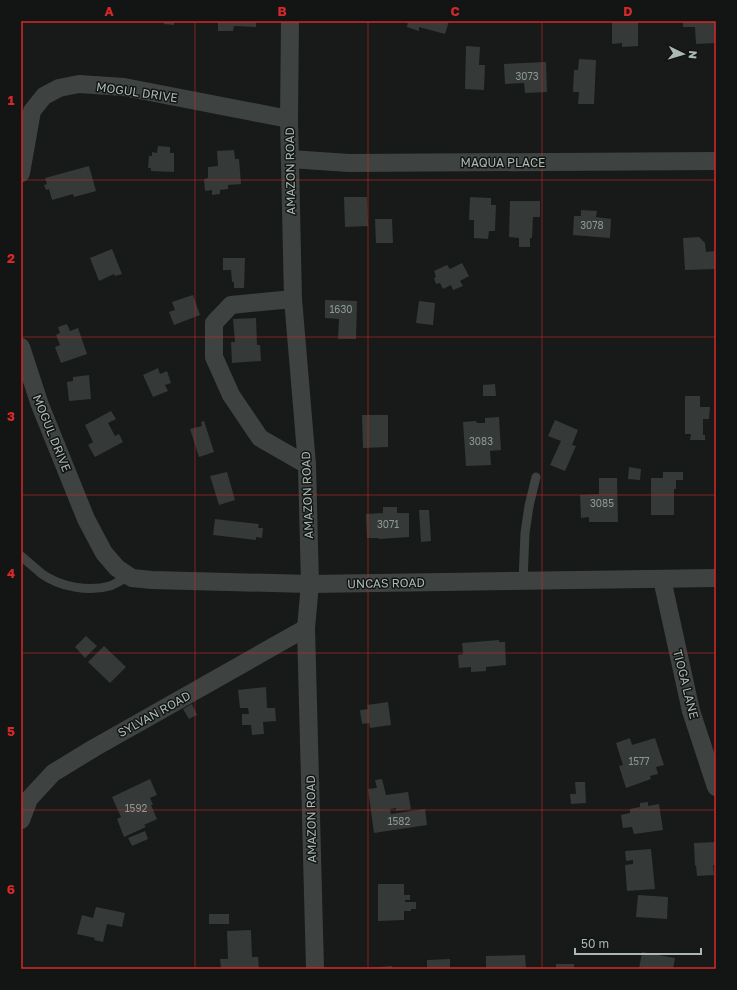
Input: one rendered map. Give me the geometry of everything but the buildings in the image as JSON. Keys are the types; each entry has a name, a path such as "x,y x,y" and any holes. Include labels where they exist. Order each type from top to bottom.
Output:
{"street":[{"name":"AMAZON ROAD","path":"290,21 289,119 293,299 307,466 310,584 306,628 315,969"},
{"name":"MOGUL DRIVE","path":"21,173 32,111 44,96 58,88 79,84 124,87 289,119"},
{"name":"MAQUA PLACE","path":"290,159 349,162 716,161"},
{"path":"293,299 231,305 214,323 214,356 231,395 260,438 307,466"},
{"name":"MOGUL DRIVE","path":"21,347 40,405 86,519"},
{"name":"UNCAS ROAD","path":"86,519 104,553 117,568 132,578 152,580 310,584 716,578"},
{"name":"TIOGA LANE","path":"662,579 691,712 716,787"},
{"name":"SYLVAN ROAD","path":"21,820 29,799 53,773 94,748 306,628"}],"lane":[{"path":"523,580 525,533 529,506 536,477"},
{"path":"21,556 43,574 72,587 94,588 110,586 130,576"}]}
